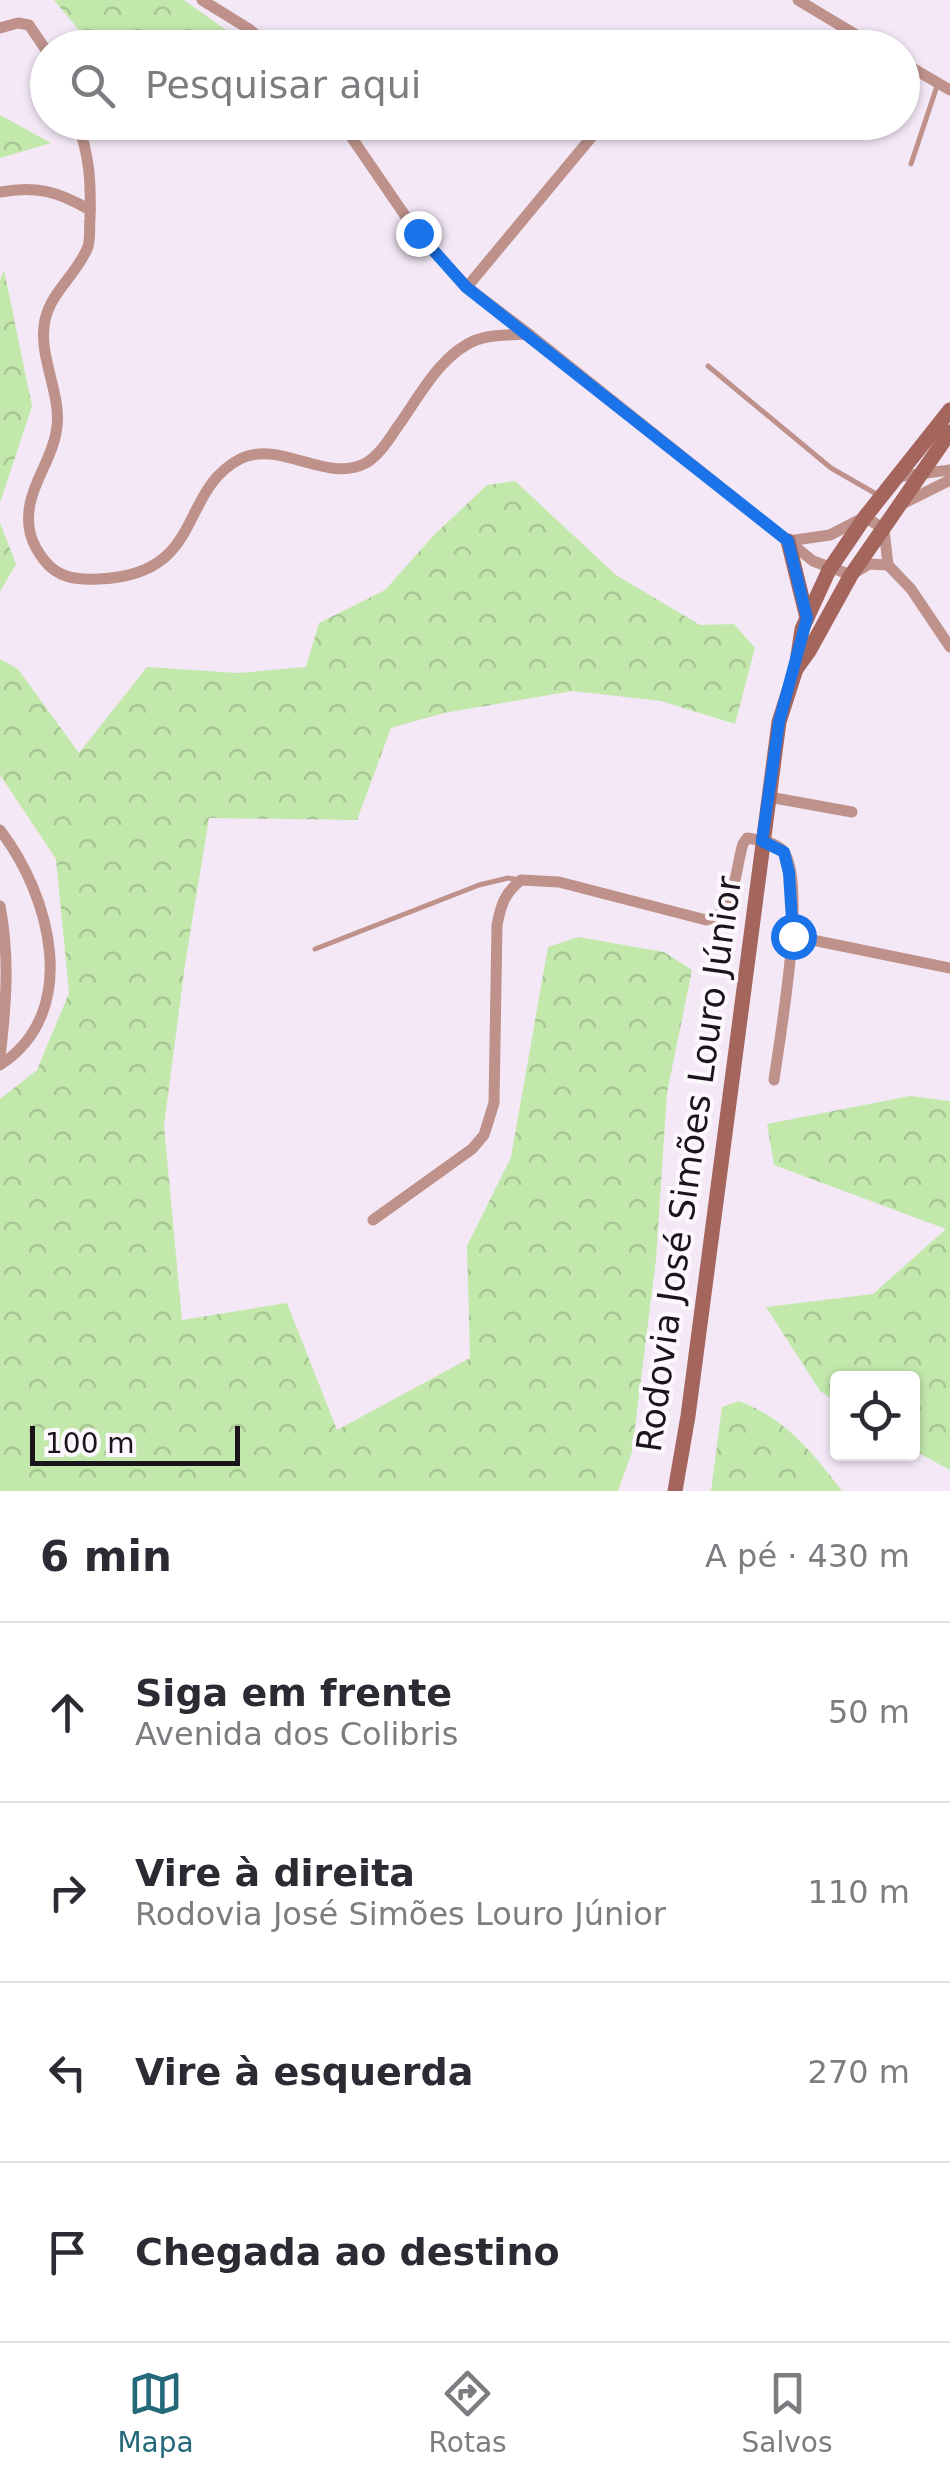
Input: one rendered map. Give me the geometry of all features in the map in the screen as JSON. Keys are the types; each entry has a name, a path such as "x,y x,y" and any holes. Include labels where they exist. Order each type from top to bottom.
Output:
{"main road":[{"name":"Rodovia José Simões Louro Júnior","path":"675,1491 779,722 796,668 797,646 829,570 896,476 950,410"},
{"name":"Rodovia José Simões Louro Júnior","path":"796,668 851,576 919,475 948,442"},
{"path":"788,541 807,618"}],"street":[{"path":"202,0 252,30"},
{"path":"798,0 848,30"},
{"path":"0,28 18,24 29,25 32,30"},
{"path":"920,73 944,87"},
{"path":"83,140 89,160 89,247 52,299 46,317 42,339 57,432 32,496 27,522 33,546 52,571 76,580 112,579 143,572 170,553 188,531 210,488 225,469 243,457 276,456 336,468 368,462 451,355 476,340 529,334"},
{"path":"353,140 418,233 466,287 829,570 851,576 870,564 888,565"},
{"path":"466,287 589,140"},
{"path":"0,192 45,189 90,210"},
{"path":"896,476 950,470"},
{"path":"899,506 950,480"},
{"path":"788,541 830,535 865,517 884,529 888,565 911,589 950,647"},
{"path":"769,797 852,812"},
{"path":"0,830 34,889 46,922 49,962 48,992 31,1039 0,1065"},
{"path":"374,1220 472,1149 491,1120 497,925 501,904 521,880 559,882 706,920 725,910 748,838 784,852 793,936 774,1080"},
{"path":"0,906 6,956 6,1009 0,1057"},
{"path":"793,936 950,968"}],"lane":[{"path":"911,164 944,87"},
{"path":"708,366 831,468 881,496"},
{"path":"316,949 479,886 508,878 521,880"}],"green space":[{"path":"54,0 184,0 226,30 79,30"},
{"path":"0,115 30,131 30,140 51,143 0,158"},
{"path":"4,270 32,406 0,503 0,280"},
{"path":"515,481 616,575 700,625 734,624 755,648 735,724 661,701 573,691 444,713 391,728 357,820 209,818 164,1126 182,1320 287,1303 337,1430 470,1358 467,1246 511,1157 548,947 578,937 664,952 692,970 667,1093 656,1259 632,1452 618,1491 0,1491 0,1099 37,1070 69,993 56,859 0,775 0,659 18,669 79,753 147,667 238,673 306,667 319,623 385,590 433,536 487,485"},
{"path":"0,523 16,564 0,592"},
{"path":"910,1096 950,1101 950,1470 920,1454 920,1371 830,1371 830,1397 820,1391 766,1307 873,1294 946,1229 774,1165 767,1124"},
{"path":"739,1401 784,1427 809,1450 842,1491 711,1491 722,1407"}],"route":[{"path":"418,233 466,287 788,541 807,618 779,722 762,841 784,852 793,936"}]}
